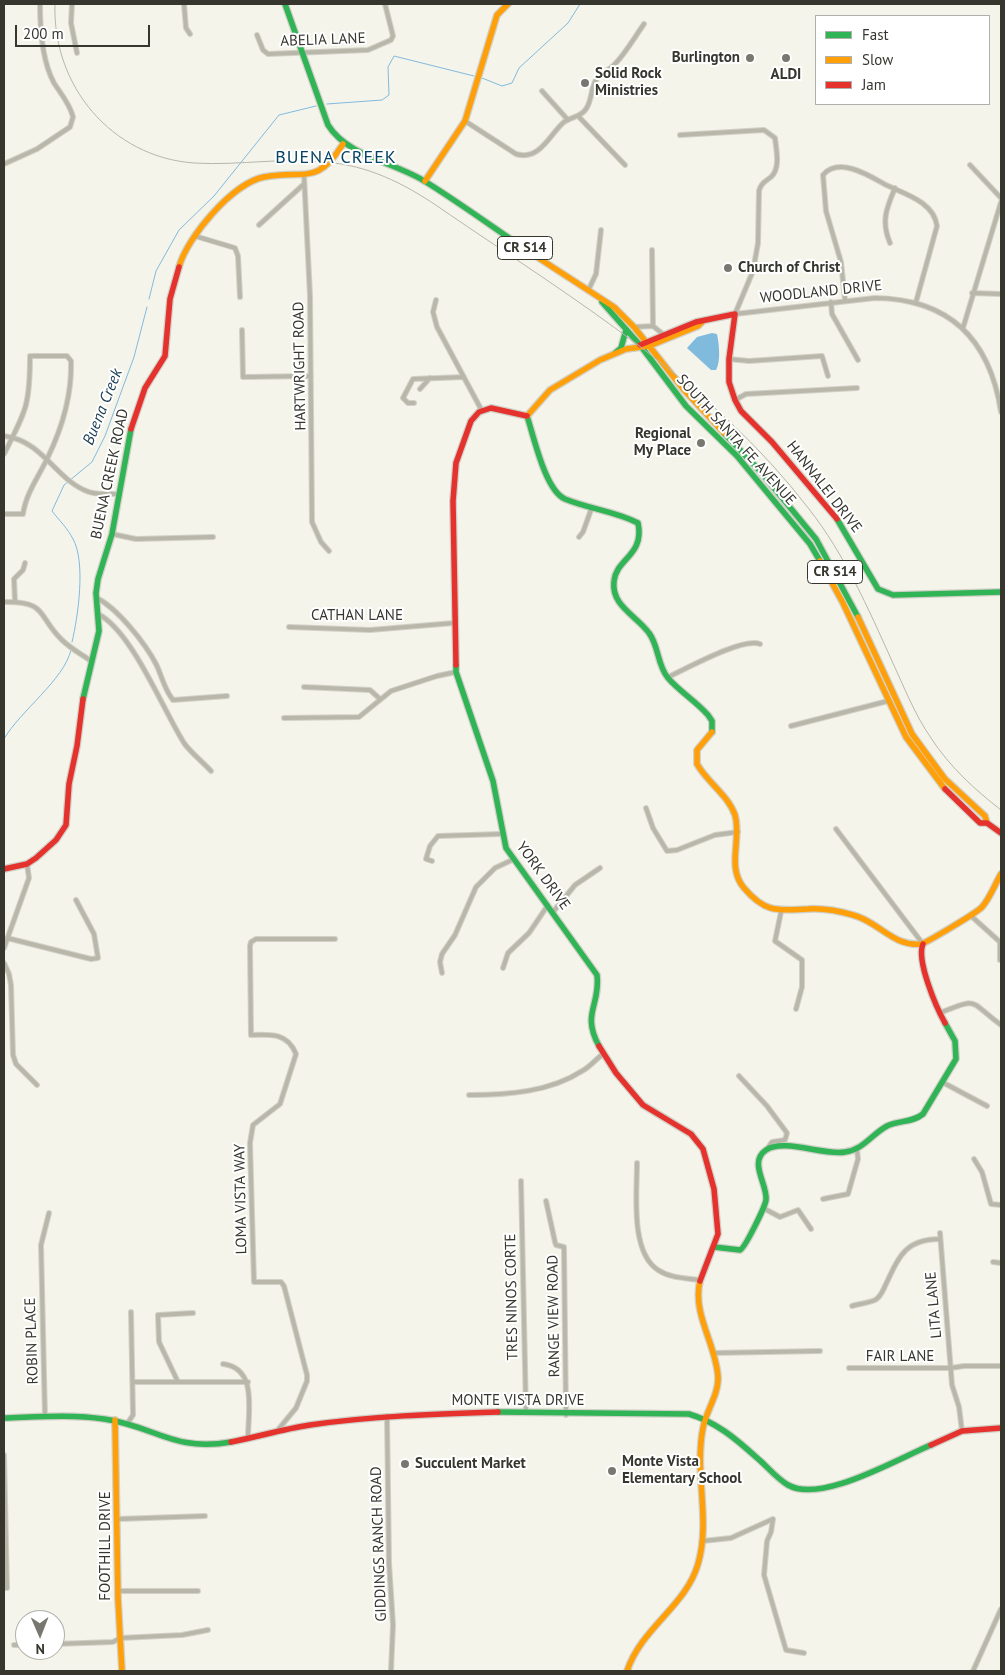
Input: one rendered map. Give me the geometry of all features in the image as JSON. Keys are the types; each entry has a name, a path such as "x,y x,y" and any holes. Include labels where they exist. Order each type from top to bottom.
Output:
{"main road":[{"name":"SOUTH SANTA FE AVENUE","path":"286,4 328,125 343,144 394,165 425,181 602,301 614,307 634,327 658,359 711,419 760,471 820,546 850,600 912,734 945,780 985,816 987,823"},
{"path":"425,181 465,121 497,15 508,4"},
{"name":"BUENA CREEK ROAD","path":"4,869 27,864 56,840 66,825 69,784 77,746 83,695 99,632 98,578 112,534 133,418 145,388 165,356 168,313 180,262 195,236 212,214 246,184 269,176 304,175 320,171 328,166 343,144"},
{"name":"SOUTH SANTA FE AVENUE","path":"602,301 640,345 653,365 686,406 737,456 810,544 843,603 911,746 940,784 980,823 987,823 1001,833"},
{"name":"WOODLAND DRIVE","path":"648,344 664,335 702,322 735,314"},
{"name":"HANNALEI DRIVE","path":"735,314 729,358 729,382 735,400 741,411 772,442 841,524 878,589 885,594 902,596 1001,592"},
{"name":"WOODLAND DRIVE","path":"640,345 648,344 698,326 702,322"},
{"path":"527,416 550,390 622,348 626,330"},
{"path":"615,353 640,345 693,409 711,419"},
{"path":"482,411 492,408 527,416"},
{"name":"YORK DRIVE","path":"482,411 471,421 454,472 454,623 456,672 493,781 501,834 512,860 548,905 597,975 599,983 590,1011 591,1029 603,1054 645,1107 681,1125 699,1142 707,1159 720,1223 719,1236 704,1262 699,1280 698,1300 714,1354 718,1380 715,1394 707,1411 701,1440 703,1541 698,1566 690,1582 637,1645 627,1671"},
{"path":"527,416 550,485 563,498 628,517 638,522 640,537 627,562 614,578 613,588 618,604 641,623 652,637 661,667 668,677 712,721 712,733 697,751 696,763 702,773 713,782 730,805 738,824 737,878 742,887 773,910 781,912 812,909 854,915 867,921 883,934 911,945 922,944 970,916 988,901 1001,874"},
{"path":"714,1247 734,1251 745,1247 766,1198 758,1164 759,1157 767,1149 776,1147 834,1153 857,1150 886,1127 917,1119 930,1107 942,1082 955,1064 957,1052 940,1013 920,951 922,944"},
{"name":"MONTE VISTA DRIVE","path":"4,1418 45,1417 115,1420 162,1439 186,1444 211,1444 277,1431 387,1416 526,1412 566,1415 670,1412 689,1414 706,1419 732,1435 788,1485 812,1491 835,1487 962,1432 1001,1428"},
{"name":"FOOTHILL DRIVE","path":"115,1420 118,1591 122,1671"}],"street":[{"path":"4,164 37,149 70,127 73,117 54,82 46,59 40,23 40,4"},
{"path":"72,4 71,23 77,53"},
{"path":"184,4 186,28 190,34"},
{"name":"ABELIA LANE","path":"257,36 263,50 268,54 368,50 391,40 393,30 385,4"},
{"path":"465,121 516,154 526,156 542,148 568,120 579,117 588,106 592,85 598,76 612,67 644,24"},
{"path":"542,91 568,120"},
{"path":"579,117 625,165"},
{"path":"680,135 764,130 775,138 776,170 760,186 758,192 758,243 753,271 735,314"},
{"path":"963,328 1001,200 970,165"},
{"path":"846,300 841,262 826,212 823,175 831,169 853,169 913,196 936,218 937,226 916,302"},
{"name":"HARTWRIGHT ROAD","path":"304,175 310,296 312,527 329,551"},
{"path":"259,225 304,184"},
{"path":"890,243 885,231 884,218 895,188"},
{"path":"588,291 596,274 601,230"},
{"path":"195,236 235,248 238,256 240,297"},
{"path":"652,250 652,326"},
{"path":"972,293 1001,294"},
{"name":"WOODLAND DRIVE","path":"735,314 846,300 895,298 916,302 942,313 963,328 980,348 990,366 998,391 1001,412"},
{"path":"436,300 434,312 437,326 482,411"},
{"path":"831,302 832,314 858,360"},
{"path":"634,327 652,326 664,335"},
{"path":"242,330 243,377 311,376"},
{"path":"4,454 27,410 30,392 30,356 66,356 71,361 72,384 69,402 48,458 28,495 23,514 4,514"},
{"path":"729,358 749,361 822,356 828,376"},
{"path":"414,403 408,403 403,398 412,380 464,377"},
{"path":"420,389 430,378"},
{"path":"735,400 746,394 857,388"},
{"path":"4,436 13,437 25,442 48,458 72,482 89,492 120,494"},
{"path":"579,537 584,532 592,507"},
{"path":"112,534 136,539 214,537"},
{"path":"15,602 14,579 20,574 25,563"},
{"path":"97,598 112,606 129,626 155,663 167,692 173,700 227,696"},
{"path":"4,602 31,605 41,611 61,640 91,661"},
{"path":"98,614 107,619 144,667 184,743 211,771"},
{"name":"CATHAN LANE","path":"289,627 370,630 454,623"},
{"path":"668,677 738,646 753,642 760,644"},
{"path":"284,718 359,717 391,691 456,672"},
{"path":"304,687 370,690 380,699"},
{"path":"791,726 888,700"},
{"path":"646,808 654,828 667,850 677,850 715,835 738,832"},
{"path":"836,829 922,944"},
{"path":"432,861 426,859 430,846 438,836 501,834"},
{"path":"442,973 440,962 442,954 455,935 476,887 495,868 512,860"},
{"path":"4,948 29,878 27,864"},
{"path":"553,912 568,892 600,868"},
{"path":"6,938 91,959 98,958 94,934 76,900"},
{"path":"503,968 508,953 528,933 548,905"},
{"path":"781,912 775,941 802,960 802,987 796,1009"},
{"path":"970,916 1000,942 1000,960"},
{"name":"LOMA VISTA WAY","path":"277,1431 296,1408 307,1381 307,1375 284,1286 280,1282 254,1282 250,1143 253,1125 280,1104 296,1054 293,1045 275,1034 251,1035 250,946 256,939 335,939"},
{"path":"4,963 11,985 13,1055 16,1064 37,1085"},
{"path":"940,1013 967,1002 976,1003 1001,1025"},
{"path":"469,1095 504,1094 540,1088 581,1072 603,1054"},
{"path":"739,1076 767,1106 787,1133 785,1140 772,1142 767,1149"},
{"path":"942,1082 987,1106"},
{"path":"824,1199 848,1194 858,1159 857,1150"},
{"path":"974,1159 982,1172 991,1204 1001,1205"},
{"path":"637,1163 639,1243 650,1263 668,1275 699,1280"},
{"name":"TRES NINOS CORTE","path":"521,1181 526,1412"},
{"name":"RANGE VIEW ROAD","path":"546,1202 556,1245 564,1247 566,1415"},
{"path":"763,1208 780,1217 798,1210 811,1229"},
{"name":"ROBIN PLACE","path":"45,1417 41,1263 44,1227 49,1213"},
{"name":"LITA LANE","path":"940,1233 951,1368 962,1432"},
{"path":"852,1306 876,1300 901,1258 913,1243 923,1239 940,1239"},
{"path":"993,1262 1001,1263"},
{"path":"127,1424 133,1415 131,1312"},
{"path":"182,1383 175,1379 162,1352 159,1342 158,1315 193,1312"},
{"path":"714,1354 820,1351"},
{"path":"223,1364 239,1369 248,1382 248,1438"},
{"path":"951,1368 1001,1366"},
{"name":"FAIR LANE","path":"849,1368 951,1368"},
{"path":"133,1382 248,1382"},
{"name":"GIDDINGS RANCH ROAD","path":"387,1416 389,1563 393,1607 391,1671"},
{"path":"4,1455 7,1588 4,1588"},
{"path":"118,1519 205,1516"},
{"path":"703,1541 731,1538 773,1519 772,1532 767,1541 764,1575 786,1650 804,1653"},
{"path":"118,1591 198,1591"},
{"path":"973,1671 1001,1609"},
{"path":"65,1644 112,1642 120,1638 182,1636 208,1630"}],"water":[{"path":"712,333 717,334 718,343 719,357 716,370 711,370 687,348 697,337"}],"waterway":[{"name":"Buena Creek","path":"482,78 502,86 512,83 519,68 568,23 580,4"},
{"name":"Buena Creek","path":"327,104 382,100 389,95 388,67 394,56 474,76"},
{"name":"Buena Creek","path":"149,299 156,271 179,230 214,196 279,115 316,106"},
{"name":"Buena Creek","path":"72,642 80,590 79,561 73,539 52,511 64,485 92,462 105,436 134,357 147,307"},
{"name":"Buena Creek","path":"4,739 11,728 60,673 71,650"}],"railway":[{"path":"55,4 57,34 64,62 76,88 92,112 113,131 137,147 164,158 194,163 299,160 334,163 364,169 392,180 431,202 541,276 638,345 685,382 729,421 771,463 809,509 845,563 925,729 938,749 954,768 1001,810"}],"traffic: fast":[{"path":"285,4 328,125 337,136 347,145 360,152 426,182 534,255"},
{"path":"602,302 640,345 686,406 737,456 810,544 820,561"},
{"path":"615,353 621,348 626,330"},
{"path":"527,416 541,462 558,494 565,499 638,523 639,534 634,550 616,574 614,581 616,597 620,604 649,633 655,644 664,673 708,715 712,721 712,732"},
{"path":"83,699 99,631 96,593 98,579 112,534 131,429"},
{"path":"724,433 760,471 816,539 858,617"},
{"path":"837,519 878,589 893,595 1001,592"},
{"path":"456,665 456,672 493,781 506,848 597,975 592,1025 599,1046"},
{"path":"714,1247 740,1250 750,1235 766,1200 759,1167 761,1155 766,1150 774,1147 793,1146 836,1153 851,1151 887,1126 914,1119 923,1114 956,1059 955,1041 945,1023"},
{"path":"498,1412 689,1414 708,1421 725,1431 784,1482 802,1489 819,1489 839,1484 880,1469 931,1445"},
{"path":"4,1418 92,1417 122,1422 165,1437 194,1444 231,1442"}],"traffic: slow":[{"path":"425,181 465,121 497,15 508,4"},
{"path":"179,267 191,241 201,227 239,189 252,181 264,177 309,174 317,171 334,157 343,144"},
{"path":"534,255 614,307 634,327 684,390 724,433"},
{"path":"527,416 550,390 600,360 626,349 649,346 698,326 702,322"},
{"path":"820,561 843,603 906,737 945,789"},
{"path":"858,617 912,734 945,779 985,816 987,823"},
{"path":"712,732 697,750 697,764 728,801 735,815 737,824 735,862 739,880 752,896 766,906 781,910 825,909 837,911 862,918 902,942 921,944 952,927 982,907 1001,874"},
{"path":"627,1671 634,1655 643,1642 674,1605 692,1579 702,1547 701,1445 703,1428 716,1390 718,1377 699,1305 700,1281"},
{"path":"115,1420 118,1599 122,1671"}],"traffic: jam":[{"path":"131,429 145,388 165,356 170,299 179,267"},
{"path":"640,345 696,322 735,314 729,359 729,382 735,400 741,411 772,442 837,519"},
{"path":"456,665 453,501 456,463 471,421 479,412 491,408 527,416"},
{"path":"4,869 27,864 36,858 56,840 66,825 69,784 77,746 83,699"},
{"path":"945,789 980,823 987,823 1001,833"},
{"path":"923,944 922,961 925,972 932,995 945,1023"},
{"path":"599,1046 616,1073 643,1105 691,1134 703,1149 714,1189 718,1234 700,1281"},
{"path":"231,1442 300,1427 357,1419 498,1412"},
{"path":"931,1445 962,1431 1001,1428"}],"place":[{"name":"Burlington","path":"750,58"},
{"name":"ALDI","path":"786,58"},
{"name":"Solid Rock Ministries","path":"585,83"},
{"name":"Church of Christ","path":"728,268"},
{"name":"Regional My Place","path":"701,443"},
{"name":"Succulent Market","path":"405,1464"},
{"name":"Monte Vista Elementary School","path":"612,1471"}],"district":[{"name":"BUENA CREEK","path":"336,158"}]}
